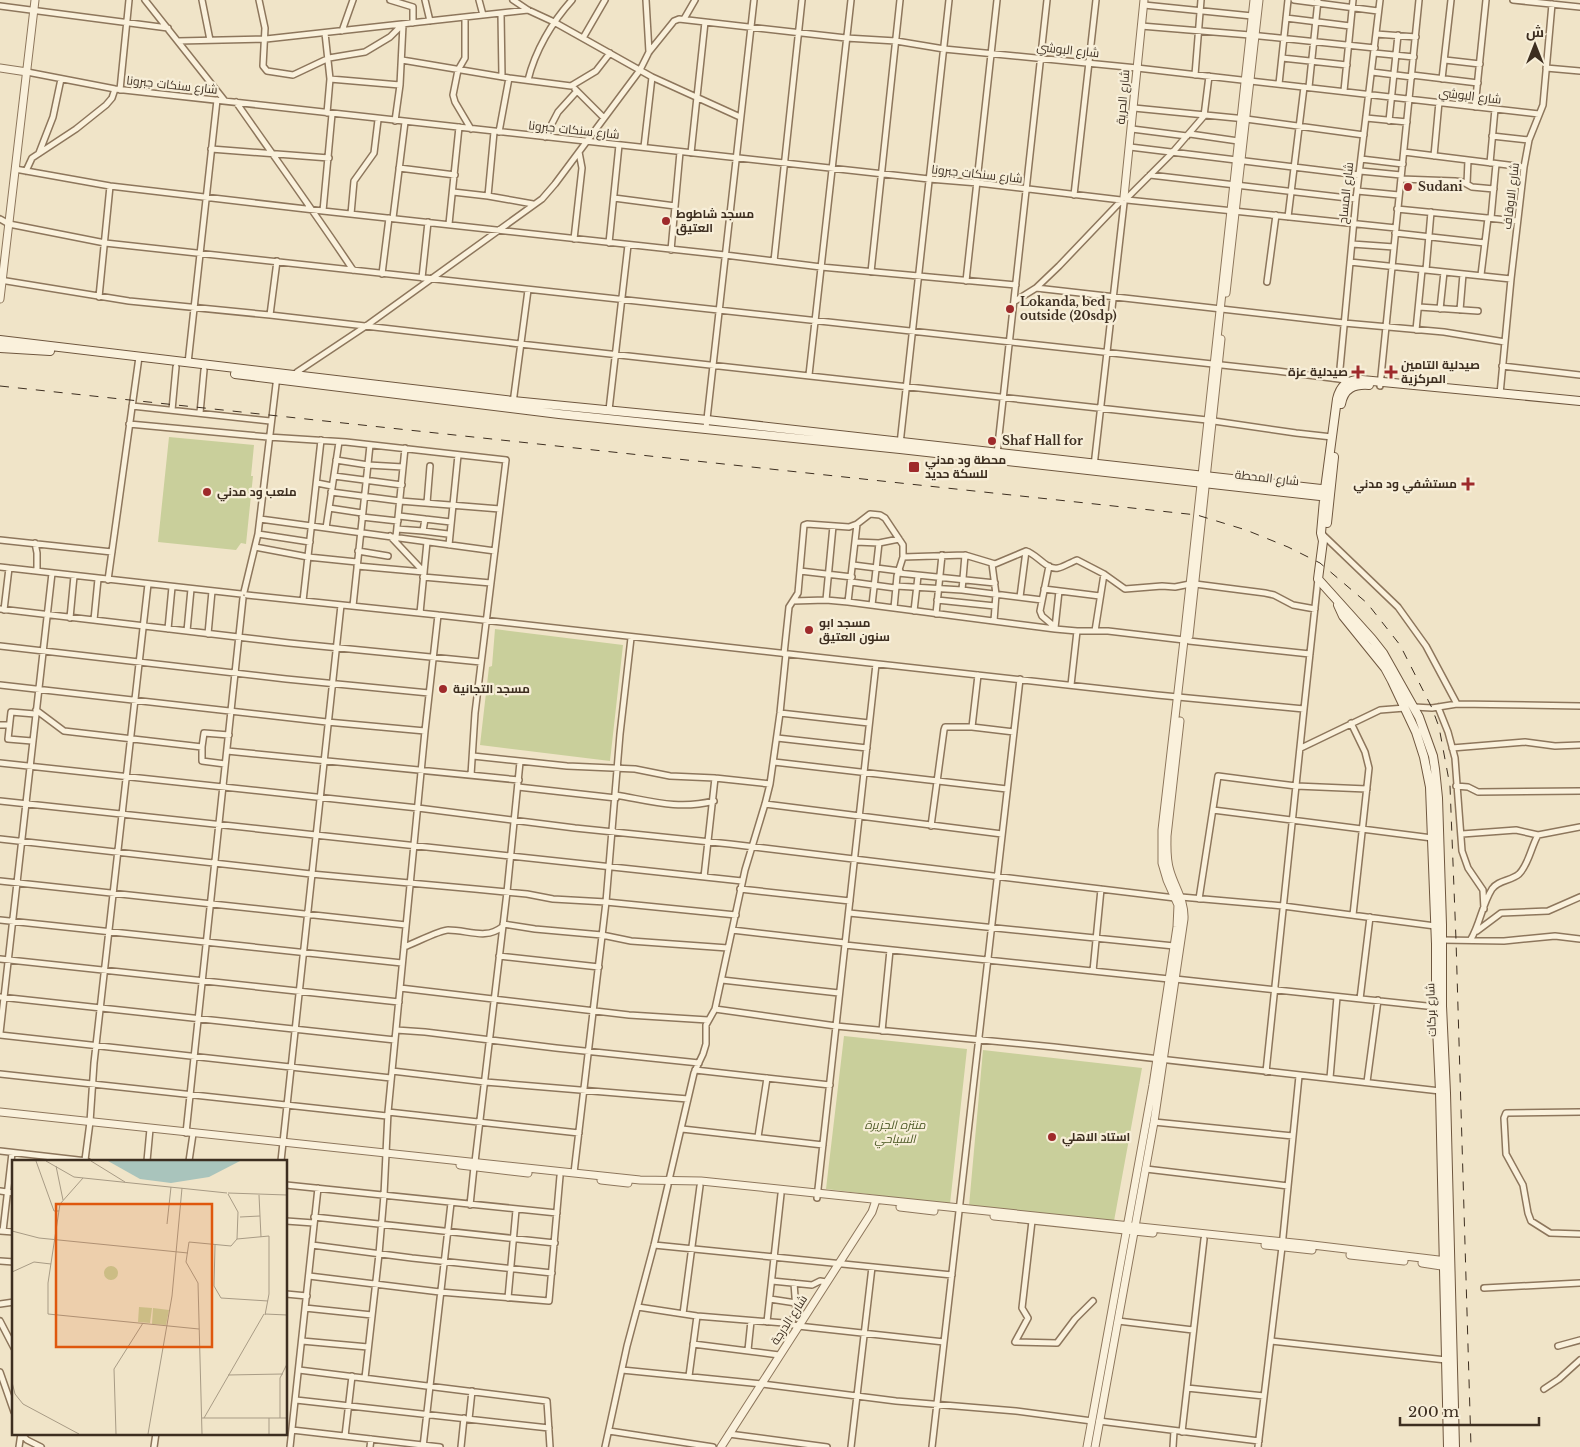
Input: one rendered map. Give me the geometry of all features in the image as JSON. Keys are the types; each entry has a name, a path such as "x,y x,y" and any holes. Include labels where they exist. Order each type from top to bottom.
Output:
{"main road":[{"path":"0,340 138,359 176,367 277,376"},
{"path":"0,348 188,364 292,379 706,428 900,445"},
{"path":"1327,493 1342,400 1351,384"},
{"path":"1318,579 1332,436 1338,395 1344,385 1380,384 1580,405"},
{"path":"1467,393 1580,401"},
{"path":"513,405 609,410 707,420 900,445"},
{"name":"شارع المحطة","path":"900,445 1327,493"},
{"name":"شارع بركات","path":"1318,579 1383,653 1424,729 1433,756 1435,769 1438,798 1442,1006 1446,1084 1446,1360 1448,1447"},
{"name":"شارع بركات","path":"1337,601 1343,616 1385,668 1416,732 1430,787 1436,926 1436,1007 1455,1447"}],"street":[{"path":"0,299 3,251 9,224 33,9 36,0"},
{"path":"26,171 30,160 76,129 106,105 118,89 129,0"},
{"path":"145,0 225,101"},
{"path":"202,0 210,40"},
{"path":"259,0 266,40 263,66 264,70 267,71 293,75 329,58 365,52 390,37 403,25"},
{"path":"342,31 353,0"},
{"path":"390,0 413,7 413,23"},
{"path":"425,0 430,21"},
{"path":"479,0 482,15"},
{"path":"513,0 528,10 610,52 652,77 740,117"},
{"path":"528,80 554,22 572,0"},
{"path":"583,38 605,0"},
{"path":"646,0 649,52"},
{"path":"292,379 542,199 640,70 649,52 674,21 684,19 695,0"},
{"path":"706,428 754,0"},
{"path":"774,261 802,0"},
{"path":"809,376 850,0"},
{"path":"871,272 900,0"},
{"path":"900,445 949,0"},
{"path":"966,281 997,0"},
{"path":"996,456 1015,301 1047,0"},
{"path":"1074,195 1096,0"},
{"path":"1196,75 1201,0"},
{"path":"1252,35 1254,0"},
{"path":"1088,1447 1096,1421 1118,1321 1172,979 1184,919 1184,908 1164,870 1161,842 1187,640 1252,35 1259,0"},
{"path":"1279,84 1288,0"},
{"path":"1294,0 1378,11"},
{"path":"1344,91 1353,0"},
{"name":"شارع المساح","path":"1339,378 1356,199 1380,0"},
{"path":"1380,384 1419,0"},
{"path":"1442,79 1451,0"},
{"path":"1475,107 1486,0"},
{"path":"1513,0 1552,4 1561,2 1580,7"},
{"path":"1144,2 1252,16"},
{"name":"شارع الحرية","path":"1124,200 1144,2"},
{"path":"1288,217 1299,126 1312,61 1318,2"},
{"path":"2,4 168,28"},
{"name":"شارع الاوقاف","path":"1500,394 1524,167 1529,140 1543,105 1552,4"},
{"path":"178,42 266,40 528,10"},
{"path":"501,14 502,77"},
{"path":"466,18 465,58 458,70 453,95 455,102 471,129"},
{"path":"1286,18 1350,26"},
{"name":"شارع البوشي","path":"684,19 846,38 896,41 944,49 1247,80 1539,114"},
{"path":"691,153 705,22"},
{"path":"395,121 400,85 403,25"},
{"path":"1141,26 1349,45 1414,57"},
{"path":"323,211 329,158 330,114 329,58 325,33"},
{"path":"1376,34 1416,37"},
{"path":"1389,121 1398,35"},
{"path":"571,86 596,71 610,52"},
{"path":"1282,58 1347,65"},
{"path":"402,60 502,77 571,86 604,118"},
{"path":"1444,60 1480,64"},
{"path":"0,68 27,72"},
{"path":"1546,68 1580,71"},
{"name":"شارع سنكات جبرونا","path":"27,72 118,89 378,120 459,127 785,164 1354,224 1429,238 1485,243"},
{"path":"1372,72 1478,83"},
{"path":"1015,301 1036,288 1189,135 1204,116 1209,76"},
{"path":"644,147 652,77"},
{"path":"488,196 496,132 509,78"},
{"path":"38,153 53,116 61,79"},
{"path":"330,79 400,85"},
{"path":"545,137 558,112 577,91"},
{"path":"188,364 216,100"},
{"path":"236,102 353,270"},
{"path":"1434,156 1439,102"},
{"path":"1134,108 1243,119 1364,135"},
{"path":"1490,163 1495,109"},
{"path":"1366,118 1407,122"},
{"path":"1239,160 1238,141 1243,119"},
{"path":"351,214 354,181 374,153 378,120"},
{"path":"382,274 405,122"},
{"path":"450,224 459,127"},
{"path":"1132,129 1238,141"},
{"path":"1492,136 1529,140"},
{"path":"609,242 619,145"},
{"path":"1130,147 1456,182 1472,187 1494,190"},
{"path":"211,149 329,158"},
{"path":"574,239 582,168 579,152"},
{"path":"671,250 680,152"},
{"path":"1404,152 1524,167"},
{"path":"1361,159 1403,164"},
{"path":"1467,184 1468,160"},
{"path":"1482,275 1496,164"},
{"path":"399,168 455,175"},
{"path":"15,169 110,186 313,210 821,267 1016,285"},
{"path":"1150,176 1356,199"},
{"path":"99,297 110,186"},
{"path":"1357,191 1399,195"},
{"path":"453,192 534,204"},
{"path":"614,198 675,206"},
{"path":"1094,467 1124,200"},
{"path":"1398,209 1517,221"},
{"path":"1416,330 1431,212"},
{"path":"1267,282 1276,216"},
{"path":"0,219 9,224 105,243 1339,378 1351,384"},
{"path":"422,278 428,222"},
{"path":"1352,244 1394,247"},
{"path":"609,410 628,245"},
{"path":"270,315 277,262"},
{"path":"1350,262 1393,265 1511,279"},
{"path":"1440,309 1444,272"},
{"path":"1460,310 1463,274"},
{"path":"1,280 99,297 1210,420 1332,436"},
{"path":"1036,288 1469,336 1504,342"},
{"path":"513,405 528,290"},
{"path":"1418,307 1478,312"},
{"path":"108,580 138,359"},
{"path":"1502,366 1580,375"},
{"path":"172,410 176,367"},
{"path":"200,413 204,370"},
{"path":"189,1160 189,1094 239,638 244,595 258,534 268,437 277,376"},
{"path":"132,406 270,421"},
{"path":"130,424 405,448 506,460 481,662 471,775"},
{"path":"302,601 321,440"},
{"path":"326,528 338,442"},
{"path":"353,606 370,445"},
{"path":"396,537 405,448"},
{"path":"449,544 458,455"},
{"path":"336,460 368,465 403,467"},
{"path":"427,503 430,466"},
{"path":"334,476 402,485"},
{"path":"317,483 332,486"},
{"path":"331,492 400,501 500,509"},
{"path":"329,508 362,515 451,522"},
{"path":"605,1447 688,1099 706,1044 705,1030 708,1020 715,1009 742,881 770,784 780,713 789,607 798,593 804,525 849,527 857,524 870,514 880,515 888,521 903,548 894,608"},
{"path":"260,519 495,551"},
{"path":"423,531 425,519"},
{"path":"848,602 854,565 857,524"},
{"path":"826,600 833,526"},
{"path":"397,529 448,534"},
{"path":"258,534 310,542"},
{"path":"390,536 424,574"},
{"path":"1323,537 1388,596 1403,613 1426,646 1457,704"},
{"path":"856,542 879,543 899,539"},
{"path":"0,540 112,552"},
{"path":"420,613 427,542"},
{"path":"35,543 37,572"},
{"path":"872,605 879,543"},
{"path":"255,547 308,558 491,583"},
{"path":"903,557 965,556 992,564 1026,551 1031,552 1048,566 1057,568 1077,560 1129,590 1193,584 1265,593 1274,595 1293,606 1315,609"},
{"path":"1020,597 1026,551"},
{"path":"358,552 388,556"},
{"path":"936,614 942,555"},
{"path":"962,590 965,556"},
{"path":"992,564 996,594 994,621"},
{"path":"854,565 877,567 918,576 995,583"},
{"path":"1048,566 1041,613 1055,628"},
{"path":"0,567 1180,698 1304,709"},
{"path":"9,568 2,610 143,625 239,638 481,662"},
{"path":"800,571 829,574 875,585 962,590 1042,600"},
{"path":"52,573 8,960 2,997 0,1034 391,1078"},
{"path":"1095,630 1104,574"},
{"path":"70,618 74,576"},
{"path":"914,611 918,576"},
{"path":"94,620 98,579"},
{"path":"1266,1072 1318,579"},
{"path":"86,1160 100,1008 148,584"},
{"path":"168,629 172,587"},
{"path":"1044,588 1100,596"},
{"path":"187,631 191,589"},
{"path":"208,634 212,591"},
{"path":"1055,628 1059,591"},
{"path":"793,601 826,600 848,602 1077,631 1095,630 1310,654"},
{"path":"938,600 995,606"},
{"path":"280,1160 292,1066 331,683 341,605"},
{"path":"365,1378 379,1254 388,1114 402,963 438,615"},
{"path":"1071,685 1077,631"},
{"path":"574,1173 606,902 620,734 631,638"},
{"path":"0,646 429,693"},
{"path":"817,1196 876,664"},
{"path":"972,727 978,675"},
{"path":"932,1447 1020,679"},
{"path":"0,685 425,732"},
{"path":"1301,748 1380,710 1413,707 1422,709 1457,704 1580,706"},
{"path":"1438,707 1448,732 1456,762 1456,786 1462,834 1462,852 1464,859 1483,890 1484,909"},
{"path":"32,741 8,739 11,712 35,712 64,731 131,737 202,747"},
{"path":"780,713 869,723"},
{"path":"1351,723 1368,760 1367,789 1353,915"},
{"path":"0,725 9,725"},
{"path":"931,826 945,727 972,727 1014,732"},
{"path":"225,764 202,761 202,747 204,733 229,735"},
{"path":"777,738 867,748"},
{"path":"1452,748 1525,742 1556,746 1580,746"},
{"path":"227,751 518,780"},
{"path":"472,756 520,762 635,769 670,776 715,778 770,784"},
{"path":"470,1205 511,857 520,762"},
{"path":"774,762 1007,789"},
{"path":"0,763 418,808 1101,889 1284,906 1436,926"},
{"path":"1199,899 1218,776 1296,786 1367,789"},
{"path":"704,877 714,801 715,778"},
{"path":"1456,786 1468,787 1478,792 1580,791"},
{"path":"518,787 616,796 674,806 714,801"},
{"path":"0,801 742,881"},
{"path":"765,804 1002,834"},
{"path":"1213,810 1432,838"},
{"path":"1462,834 1516,830 1538,835 1580,828"},
{"path":"1470,940 1475,933 1492,888 1513,878 1522,869 1538,835"},
{"path":"0,838 311,874 507,892 553,899 736,914"},
{"path":"0,881 406,925"},
{"path":"1093,971 1101,889"},
{"path":"740,890 850,901"},
{"path":"1172,979 1178,897"},
{"path":"1475,933 1502,913 1548,910 1580,897"},
{"path":"849,912 1174,946"},
{"path":"1360,999 1370,917"},
{"path":"0,920 207,941 303,954 402,963"},
{"path":"404,947 442,930 490,934 502,925 602,935 631,941 728,948"},
{"path":"732,930 988,961 1436,1007"},
{"path":"1442,940 1504,941 1555,936 1580,939"},
{"path":"882,1031 890,950"},
{"path":"499,956 599,967"},
{"path":"0,959 399,1002"},
{"path":"722,980 839,993"},
{"path":"400,988 660,1018 708,1020"},
{"path":"2,997 395,1040"},
{"path":"1330,1078 1337,997"},
{"path":"1367,1082 1378,1000"},
{"path":"715,1009 836,1026 1160,1058 1299,1076 1440,1091"},
{"path":"396,1030 699,1063"},
{"path":"1095,1447 1096,1421 1132,1229 1146,1170 1154,1122 1160,1058"},
{"path":"696,1070 830,1085"},
{"path":"392,1071 485,1082 688,1099"},
{"path":"0,1074 287,1105 480,1121 579,1133"},
{"path":"622,1370 857,1396 1016,1411 1182,1432 1258,1444 1282,1244 1299,1076"},
{"path":"758,1137 767,1078"},
{"path":"0,1112 190,1133 218,1138 385,1154 560,1176 639,1184 701,1181 817,1196 1282,1244 1447,1264"},
{"path":"1580,1112 1506,1113 1504,1118 1506,1154 1524,1185 1529,1218 1550,1233 1580,1234"},
{"path":"1154,1122 1293,1136"},
{"path":"147,1160 150,1129"},
{"path":"682,1129 823,1145"},
{"path":"0,1151 77,1160"},
{"path":"1,1230 12,1153"},
{"path":"474,1165 817,1196"},
{"path":"1146,1170 1288,1186"},
{"path":"309,1276 440,1292 549,1301 560,1176"},
{"path":"288,1186 557,1213"},
{"path":"683,1314 700,1186"},
{"path":"290,1447 318,1188"},
{"path":"0,1191 12,1192"},
{"path":"767,1322 781,1194"},
{"name":"شارع الدرجة","path":"721,1447 780,1355 795,1325 839,1264 875,1202"},
{"path":"423,1446 450,1203"},
{"path":"508,1298 516,1210"},
{"path":"959,1211 1132,1229 1204,1239 1282,1244"},
{"path":"314,1217 555,1243"},
{"path":"1032,1220 1022,1308 1028,1320 1015,1342 1056,1343 1074,1320 1093,1301"},
{"path":"288,1221 314,1224"},
{"path":"1182,1432 1204,1239"},
{"path":"312,1245 444,1262 552,1273"},
{"path":"654,1245 952,1275"},
{"path":"851,1447 872,1267"},
{"path":"772,1281 812,1285 820,1281 826,1282"},
{"path":"794,1283 796,1303 795,1325"},
{"path":"1484,1288 1580,1283"},
{"path":"288,1294 307,1296"},
{"path":"770,1299 796,1303"},
{"path":"638,1307 697,1316 944,1342"},
{"path":"306,1308 372,1315"},
{"path":"689,1376 697,1316"},
{"path":"0,1321 12,1340"},
{"path":"748,1350 751,1321"},
{"path":"1118,1321 1193,1330"},
{"path":"1558,1346 1580,1340"},
{"path":"302,1341 368,1347"},
{"path":"1271,1341 1446,1360"},
{"path":"693,1344 780,1355"},
{"path":"1544,1389 1559,1379 1580,1360"},
{"path":"299,1370 547,1400 550,1447"},
{"path":"0,1372 12,1406"},
{"path":"345,1436 352,1376"},
{"path":"1187,1388 1264,1396"},
{"path":"461,1447 472,1391"},
{"path":"296,1400 549,1428"},
{"path":"292,1430 440,1447"},
{"path":"608,1431 713,1447"},
{"path":"1173,1447 1174,1431"},
{"path":"19,1447 21,1434"},
{"path":"21,1434 27,1440 41,1447"},
{"path":"154,1447 156,1434"},
{"path":"729,1434 807,1446 827,1447"},
{"path":"370,1447 371,1439"},
{"path":"767,1440 767,1447"}],"green space":[{"name":"ملعب ود مدني","path":"169,437 254,445 251,476 253,476 246,544 241,543 236,550 158,542"},
{"path":"495,629 623,645 610,761 480,745 489,667 492,666"},
{"name":"منتزه الجزيرة السياحي","path":"844,1036 967,1049 950,1204 826,1189"},
{"name":"استاد الاهلي","path":"983,1050 1142,1068 1114,1221 969,1206"}],"railway":[{"path":"0,386 1197,515 1246,530 1288,547 1320,563 1367,603 1400,645 1432,708 1439,727 1450,786 1471,1447"}],"place":[{"name":"Sudani","path":"1408,187"},
{"name":"مسجد شاطوط العتيق","path":"666,221"},
{"name":"Lokanda, bed outside (20sdp)","path":"1010,309"},
{"name":"صيدلية عزة","path":"1358,372"},
{"name":"صيدلية التامين المركزية","path":"1391,372"},
{"name":"Shaf Hall for","path":"992,441"},
{"name":"محطة ود مدني للسكة حديد","path":"914,467"},
{"name":"مستشفي ود مدني","path":"1468,484"},
{"name":"ملعب ود مدني","path":"207,492"},
{"name":"مسجد ابو سنون العتيق","path":"809,630"},
{"name":"مسجد التجانية","path":"443,689"},
{"name":"استاد الاهلي","path":"1052,1137"}]}
